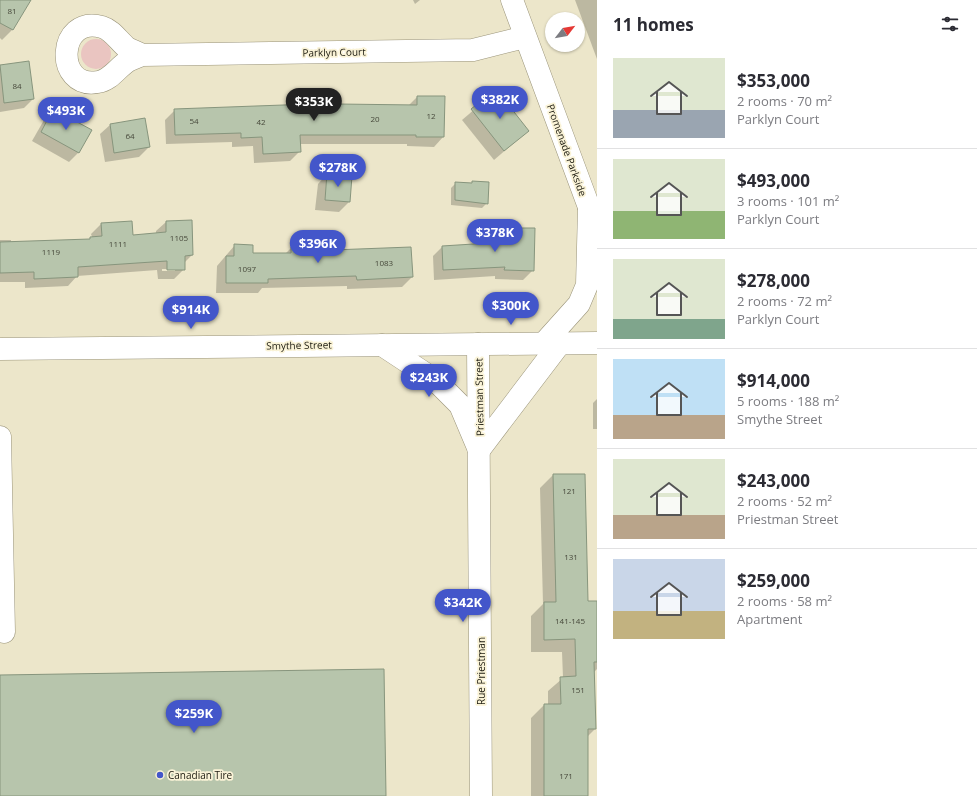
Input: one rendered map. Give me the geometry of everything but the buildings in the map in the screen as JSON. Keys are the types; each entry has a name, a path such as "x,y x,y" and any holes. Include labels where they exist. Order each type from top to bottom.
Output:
{"street":[{"name":"Promenade Parkside","path":"512,0 597,229"},
{"name":"Parklyn Court","path":"142,55 473,50 526,36"},
{"path":"480,450 579,304 587,285 589,209"},
{"name":"Smythe Street","path":"0,349 553,342 597,343"},
{"path":"382,344 435,380 460,405 480,450"},
{"name":"Priestman Street","path":"478,344 480,450"},
{"path":"0,437 4,632"},
{"name":"Rue Priestman","path":"480,450 481,796"}],"shaded area":[{"path":"96,39 102,40 110,48 110,60 102,68 96,69 90,68 82,60 81,54 82,48 90,40"}],"place":[{"name":"Canadian Tire","path":"160,775"}]}
